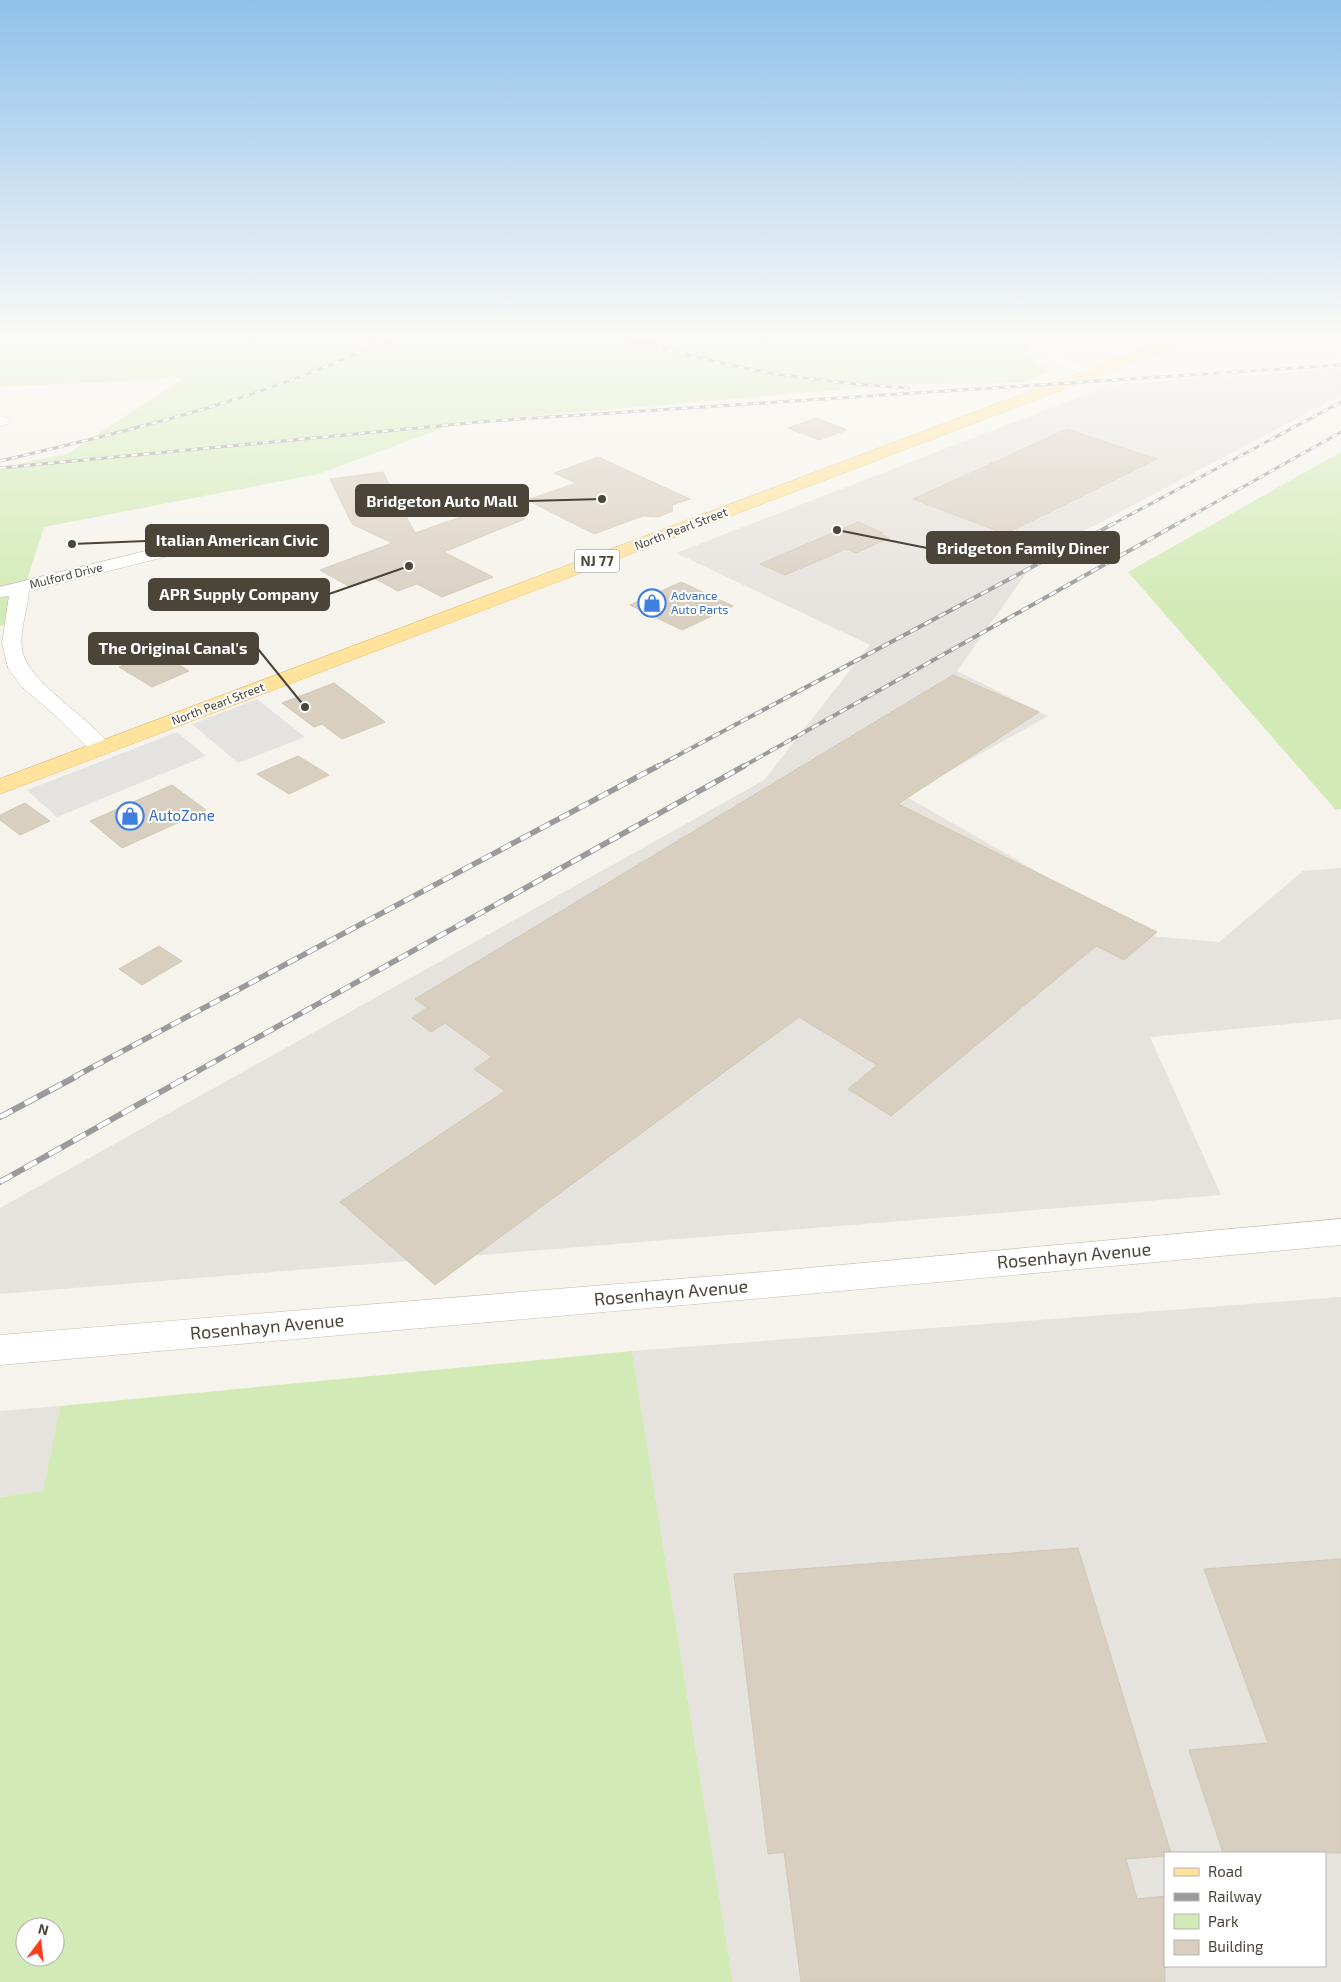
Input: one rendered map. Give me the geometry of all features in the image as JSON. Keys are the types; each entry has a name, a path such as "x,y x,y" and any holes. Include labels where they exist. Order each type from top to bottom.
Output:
{"main road":[{"name":"North Pearl Street","path":"0,787 948,427"}],"street":[{"name":"Mulford Drive","path":"101,748 59,706 26,680 16,663 12,648 19,601 9,590 190,545"},
{"name":"Rosenhayn Avenue","path":"0,1350 766,1285 1341,1232"}],"shaded area":[{"path":"1000,427 1280,427 1039,555 957,671 1048,716 905,796 1150,936 1219,942 1303,871 1341,868 1341,1019 1150,1037 1221,1195 0,1294 0,1208 764,780 870,645 676,553"},
{"path":"257,699 305,737 238,763 192,724"},
{"path":"177,732 206,756 57,817 27,790"},
{"path":"1341,1297 1341,1982 733,1982 632,1351"},
{"path":"60,1406 43,1491 0,1497 0,1411"}],"green space":[{"path":"108,427 445,427 318,474 44,527 13,623 0,626 0,468 69,453"},
{"path":"1341,452 1341,809 1336,810 1128,572"},
{"path":"632,1351 733,1982 0,1982 0,1497 43,1491 60,1406"}],"building":[{"path":"841,427 847,430 819,440 788,428"},
{"path":"1067,429 1157,459 1005,534 913,499"},
{"path":"598,457 690,499 672,505 673,511 658,517 643,516 594,534 527,500 576,483 554,473"},
{"path":"383,472 415,533 495,505 525,519 444,552 493,577 442,597 417,584 398,591 372,577 348,586 320,570 392,543 352,524 330,479"},
{"path":"858,522 883,533 880,534 889,538 856,553 846,549 785,575 760,564"},
{"path":"681,582 733,606 682,630 630,605"},
{"path":"155,651 189,671 152,687 119,667"},
{"path":"953,675 1039,712 898,804 1157,932 1124,960 1096,946 891,1116 848,1089 877,1065 799,1017 435,1285 340,1202 505,1091 474,1069 492,1057 445,1023 431,1032 412,1018 427,1008 415,999"},
{"path":"334,683 385,722 342,739 322,724 314,727 282,703"},
{"path":"298,756 329,775 289,794 257,774"},
{"path":"172,785 206,810 122,848 90,821"},
{"path":"25,803 50,821 20,835 0,820 0,815"},
{"path":"159,946 182,961 142,985 119,969"},
{"path":"1078,1548 1171,1852 1164,1852 1164,1856 1126,1859 1137,1899 1164,1896 1165,1982 801,1982 784,1852 768,1854 734,1574"},
{"path":"1341,1559 1341,1853 1223,1852 1189,1750 1268,1743 1204,1569"}],"railway":[{"path":"0,461 139,427"},
{"path":"0,468 422,427"},
{"path":"1111,525 1293,427"},
{"path":"1175,525 1341,432"},
{"path":"656,767 1113,524"},
{"path":"742,767 1177,524"},
{"path":"74,1077 658,766"},
{"path":"187,1077 744,766"},
{"path":"0,1117 77,1076"},
{"path":"0,1182 189,1076"}],"place":[{"name":"Bridgeton Auto Mall","path":"602,499"},
{"name":"Bridgeton Family Diner","path":"837,530"},
{"name":"Italian American Civic","path":"72,544"},
{"name":"APR Supply Company","path":"409,566"},
{"name":"Advance Auto Parts","path":"652,603"},
{"name":"The Original Canal's","path":"305,707"},
{"name":"AutoZone","path":"130,816"}]}
